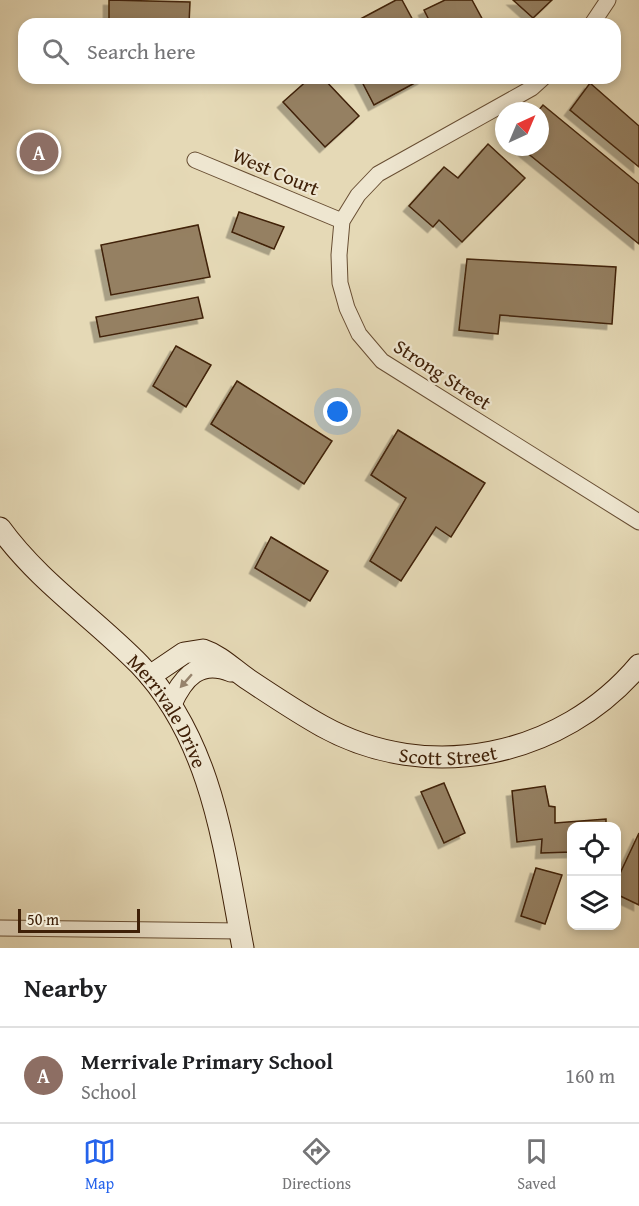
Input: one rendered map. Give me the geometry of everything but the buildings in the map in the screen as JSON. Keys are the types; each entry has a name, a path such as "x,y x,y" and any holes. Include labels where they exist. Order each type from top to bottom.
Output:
{"street":[{"path":"596,18 608,0"},
{"name":"Strong Street","path":"536,84 378,174 358,195 342,221 340,283 359,334 382,361 639,522"},
{"name":"West Court","path":"195,160 342,221"},
{"name":"Merrivale Drive","path":"0,528 40,575 124,649 150,676 171,704 197,751 218,817 242,940"},
{"name":"Scott Street","path":"150,676 177,656 194,649 215,655 319,724 359,743 412,756 464,757 515,747 560,729 608,698 639,665"},
{"name":"Scott Street","path":"171,704 188,677 204,667 223,667 248,679"},
{"path":"0,928 242,940"}],"place":[{"name":"Merrivale Primary School","path":"39,152"}]}
